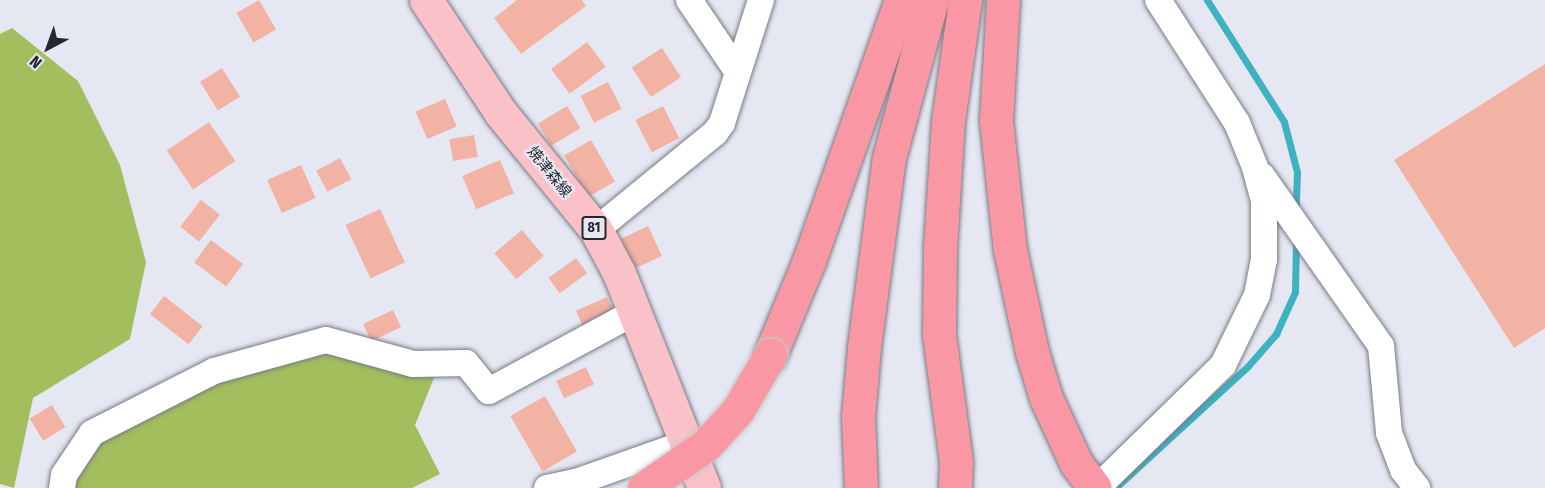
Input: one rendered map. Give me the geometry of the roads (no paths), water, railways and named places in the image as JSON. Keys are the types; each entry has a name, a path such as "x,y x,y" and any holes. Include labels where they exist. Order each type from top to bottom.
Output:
{"highway":[{"path":"645,488 706,445 738,410 770,355 810,261 902,0"},
{"path":"861,488 858,417 864,347 889,158 932,0"},
{"path":"955,488 956,462 939,334 947,132 965,0"},
{"path":"1003,0 996,110 1001,186 1010,250 1032,352 1066,444 1096,488"}],"main road":[{"name":"焼津森線","path":"426,0 500,112 596,230 634,312 704,488"}],"street":[{"path":"689,0 737,71"},
{"path":"596,230 715,133 722,123 761,0"},
{"path":"1096,488 1223,365 1245,325 1257,295 1264,260 1264,201 1256,167 1237,123 1158,0"},
{"path":"1256,167 1381,346 1389,433 1404,470 1417,488"},
{"path":"62,488 64,475 92,433 214,371 326,340 413,364 466,363 489,391 634,312"},
{"path":"547,488 576,482 686,443"}],"waterway":[{"path":"1207,0 1284,122 1297,172 1296,210"},
{"path":"1115,488 1248,366 1276,334 1295,292 1296,239"}]}
